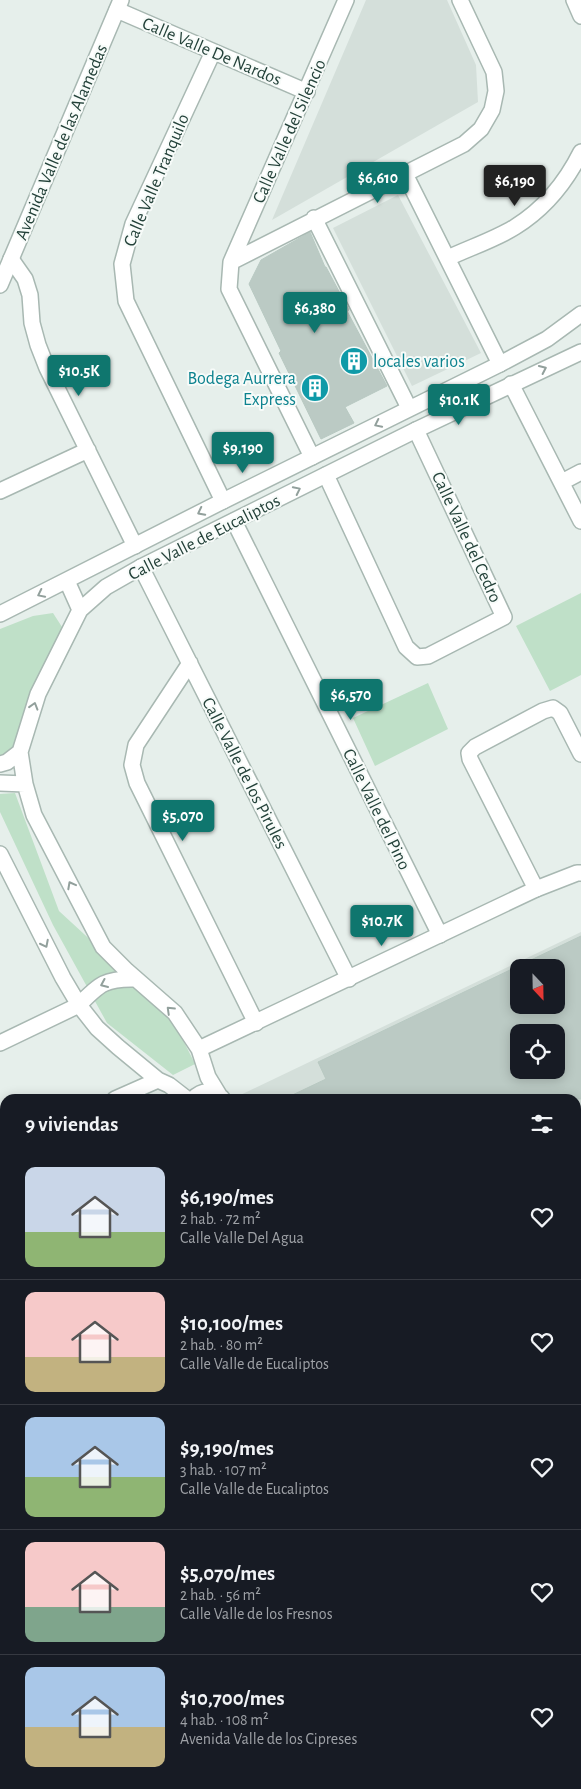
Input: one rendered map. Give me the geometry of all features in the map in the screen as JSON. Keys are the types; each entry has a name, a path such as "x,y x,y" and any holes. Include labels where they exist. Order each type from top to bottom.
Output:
{"street":[{"name":"Calle Valle del Silencio","path":"312,457 229,289 230,262 307,92 346,0"},
{"path":"230,262 464,144 481,129 492,110 496,91 494,72 460,0"},
{"path":"574,0 581,16"},
{"name":"Calle Valle De Nardos","path":"119,5 213,52 307,92"},
{"name":"Avenida Valle de las Alamedas","path":"0,285 119,5"},
{"name":"Calle Valle Tranquilo","path":"213,52 134,224 122,264 126,301 223,501"},
{"path":"448,258 515,227 529,216 549,199 571,172 581,152"},
{"path":"406,174 500,364"},
{"path":"314,218 409,408"},
{"path":"11,259 25,279 30,295 32,323 38,345 135,546"},
{"name":"Calle Valle de Eucaliptos","path":"0,614 500,364 547,339 581,314"},
{"name":"Calle Valle de Eucaliptos","path":"20,752 38,694 80,610 106,587 234,520 511,384 581,352"},
{"path":"511,384 581,521"},
{"name":"Calle Valle del Cedro","path":"326,475 406,647 417,656 428,656 504,617 416,430"},
{"path":"0,491 88,450"},
{"path":"562,482 581,472"},
{"name":"Calle Valle del Pino","path":"234,520 440,935"},
{"name":"Calle Valle de los Pirules","path":"141,567 349,979"},
{"path":"67,581 80,610"},
{"path":"190,663 136,746 132,765 137,783 256,1023"},
{"path":"536,889 470,759 469,753 475,747 544,711 554,708 560,713 581,754"},
{"path":"0,764 7,762 20,752 25,784 34,814 103,946 175,1014 199,1049 208,1077 219,1094"},
{"path":"0,783 25,784"},
{"path":"0,854 63,978 79,1005 97,1028 158,1080 169,1085 181,1094"},
{"path":"199,1049 536,889 577,873 581,874"},
{"path":"0,1043 79,1005 97,987 105,982 119,978 136,979"},
{"path":"126,1094 158,1080"},
{"path":"201,1094 204,1092 214,1092 217,1094"}],"shaded area":[{"path":"366,0 447,0 476,65 478,102 272,220"},
{"path":"398,195 481,353 412,386 333,228"},
{"path":"581,932 581,1094 242,1094 510,966 510,1014 565,1014 565,959 525,959"}],"green space":[{"path":"581,593 581,675 550,691 516,626"},
{"path":"53,613 62,627 59,640 27,723 14,747 12,755 0,760 0,629 33,616"},
{"path":"428,683 448,729 375,766 353,718"},
{"path":"15,793 59,911 159,1003 180,1034 195,1064 173,1075 107,1023 53,925 0,812 0,794"}],"building":[{"path":"310,232 325,267 349,310 347,311 387,386 345,407 354,423 321,439 279,353 281,351 249,284 261,260"},
{"path":"581,936 581,1094 294,1094 326,1079 318,1062 510,970 510,1014 565,1014 565,959 533,959"}],"place":[{"name":"locales varios","path":"354,361"},
{"name":"Bodega Aurrera Express","path":"315,388"}]}
